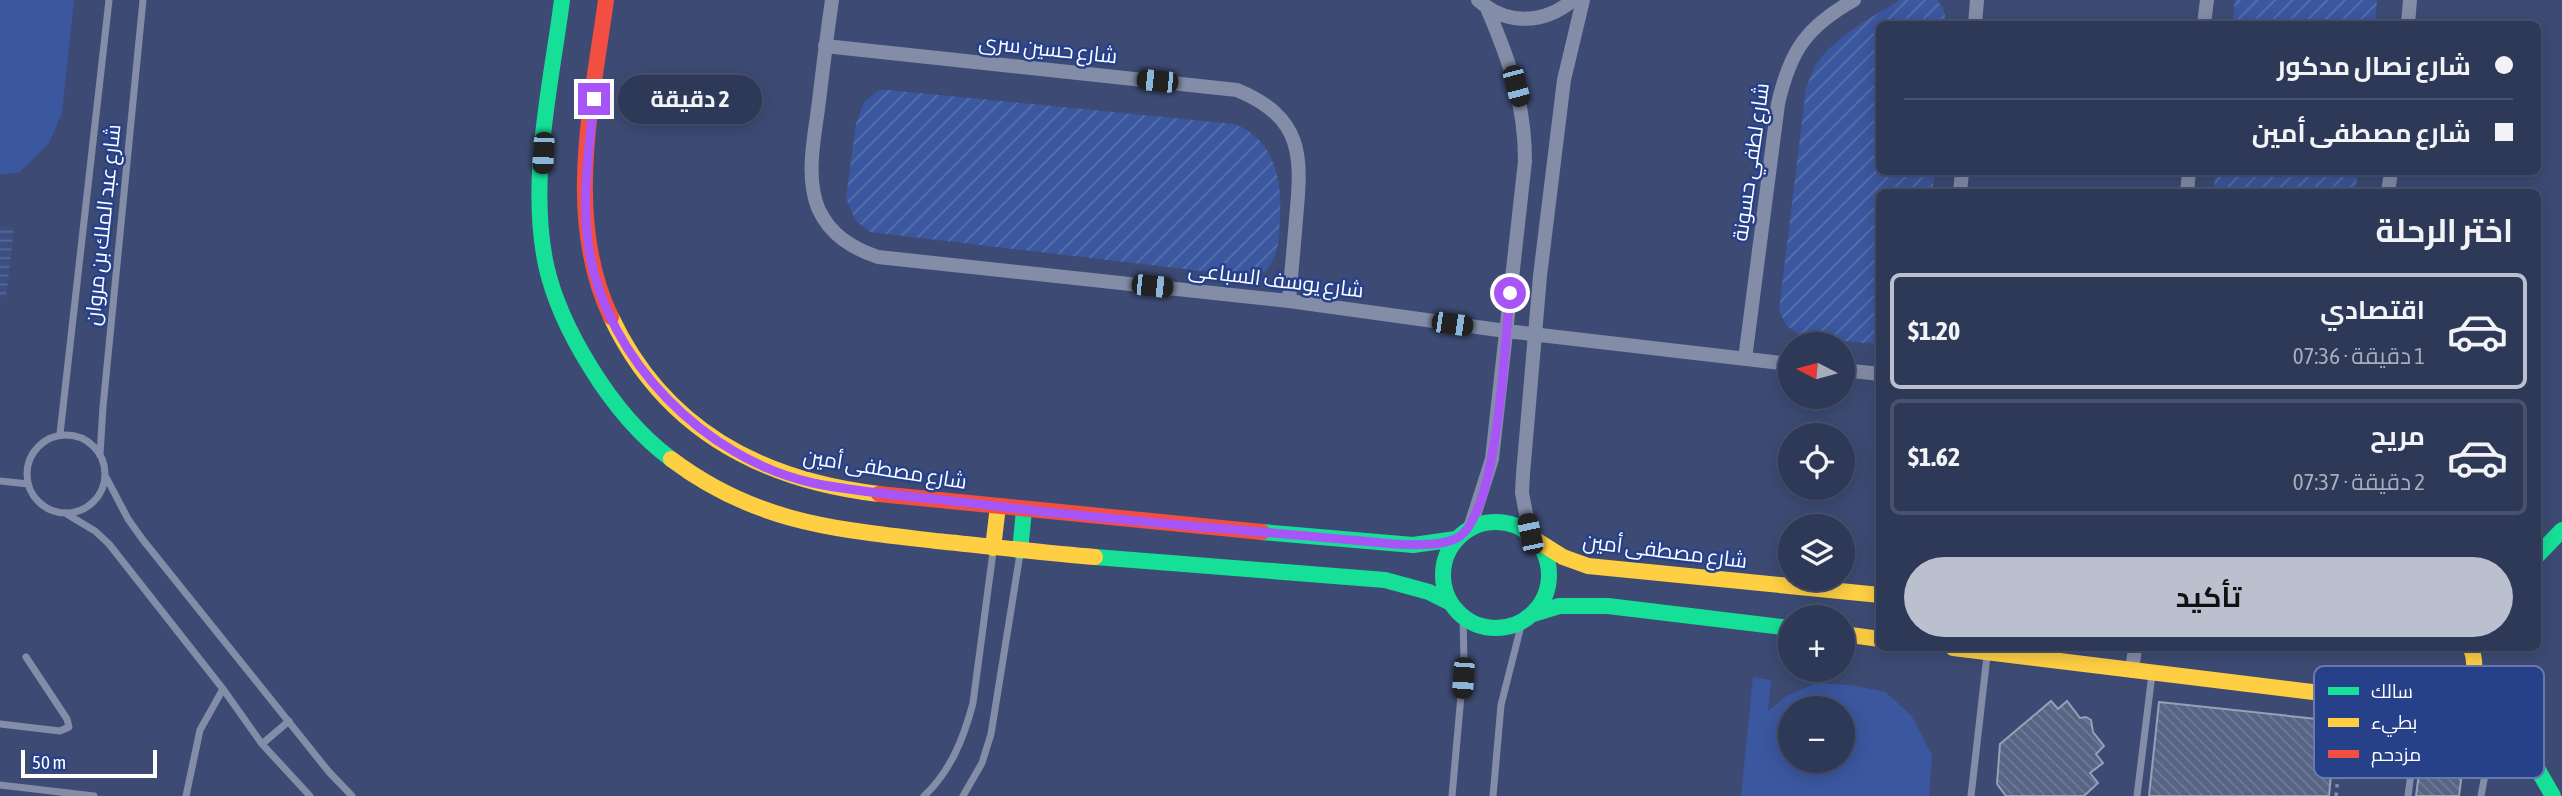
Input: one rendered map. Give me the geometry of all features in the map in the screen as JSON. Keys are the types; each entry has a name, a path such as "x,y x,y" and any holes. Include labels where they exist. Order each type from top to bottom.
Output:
{"street":[{"path":"562,0 543,153 541,209 545,260 554,290 580,352 608,397 649,442 691,476 752,507 800,522 855,531 1020,551 1385,580 1429,592 1449,602 1463,618 1482,627 1502,628 1559,606 1608,606 1778,627"},
{"name":"شارع مصطفى أمين","path":"606,0 585,204 589,248 603,300 623,339 644,370 681,412 705,433 771,470 811,482 859,490 1024,510 1394,544 1422,544 1456,539"},
{"name":"شارع يوسف السباعى","path":"832,0 813,153 812,184 818,208 834,233 854,249 878,257 1289,301 1506,331 1778,363"},
{"path":"1482,4 1504,16 1524,20 1544,17 1562,9 1573,0"},
{"path":"1527,618 1544,597 1549,577 1546,557 1533,537 1522,493 1523,474 1535,334 1564,80 1583,0"},
{"name":"شارع لطفي حسونة","path":"1745,359 1777,104 1784,77 1795,51 1813,29 1854,0"},
{"path":"1975,21 1977,0"},
{"path":"2204,21 2207,0"},
{"path":"2408,21 2410,0"},
{"path":"1470,528 1492,459 1525,161 1521,102 1512,70 1482,4"},
{"name":"شارع حسين سرى","path":"825,46 1237,90 1259,99 1287,127 1298,151 1300,177 1289,301"},
{"path":"1855,371 1876,374"},
{"path":"993,548 998,506"},
{"path":"1020,551 1024,510"},
{"path":"1449,602 1443,581 1445,558 1456,539 1470,528 1501,522 1516,526 1533,537"},
{"path":"2541,552 2562,530"},
{"name":"شارع مصطفى أمين","path":"1533,537 1563,557 1588,566 1876,595"},
{"path":"1855,636 1876,638"},
{"path":"1982,651 2314,692"},
{"path":"2132,671 2135,651"},
{"path":"2542,778 2553,796"}],"lane":[{"name":"شارع عبد الملك بن مروان","path":"60,434 109,0"},
{"name":"شارع عبد الملك بن مروان","path":"143,0 104,394 100,454 106,477 128,519 329,772 352,796"},
{"path":"100,454 93,444 83,438 60,434 50,438 33,452 28,463 29,485 42,505 52,511 76,512 97,499 106,477"},
{"path":"0,481 29,485"},
{"path":"65,513 95,531 109,544 223,689 262,744 310,796"},
{"path":"925,796 946,771 967,724 973,703 993,548"},
{"path":"962,796 982,763 991,734 1020,551"},
{"path":"1452,796 1464,662 1463,618"},
{"path":"1493,796 1501,705 1527,618"},
{"path":"1971,796 1988,652"},
{"path":"0,724 60,731 69,727 67,719 26,657"},
{"path":"2137,796 2152,673"},
{"path":"186,796 200,730 223,689"},
{"path":"262,744 289,721"},
{"path":"2408,796 2410,778"},
{"path":"2481,796 2485,778"},
{"path":"0,785 94,796"}],"path":[{"path":"2336,796 2338,778"}],"shaded area":[{"path":"0,0 74,0 62,113 49,143 20,172 0,175"},
{"path":"1900,0 1937,0 1943,8 1946,21 1876,21 1876,175 1935,175 1932,189 1876,189 1876,344 1855,342 1855,332 1796,332 1787,326 1779,311 1806,88 1817,63 1835,43"},
{"path":"2235,0 2377,0 2375,21 2232,21"},
{"path":"879,90 1234,124 1258,139 1266,149 1277,174 1280,215 1274,259 1265,272 1236,275 870,232 856,221 846,198 856,124 864,102"},
{"path":"2216,175 2358,175 2355,189 2213,189"},
{"path":"0,226 14,228 6,297 0,296"},
{"path":"1753,677 1771,680 1768,711 1778,703 1778,773 1855,773 1855,696 1787,696 1816,683 1851,685 1885,692 1911,715 1932,755 1929,796 1741,796"}],"building":[{"path":"2051,701 2058,709 2067,701 2080,718 2091,720 2093,732 2104,746 2096,754 2103,763 2090,773 2098,783 2084,796 2006,796 1997,784 2000,744"},
{"path":"2159,702 2314,719 2314,778 2331,778 2329,796 2149,796"},
{"path":"2418,778 2461,778 2459,796 2416,796"}],"traffic: fast":[{"path":"562,0 540,166 539,199 546,265 564,318 599,381 637,429 671,459"},
{"path":"1020,551 1024,510"},
{"path":"1496,522 1516,526 1533,538 1545,555 1549,575 1545,595 1533,612 1516,624 1496,628 1476,624 1459,612 1447,595 1443,575 1447,555 1459,538 1476,526 1496,522"},
{"path":"2541,552 2562,530"},
{"path":"1262,532 1413,545 1456,539"},
{"path":"1095,557 1385,580 1429,592 1449,602"},
{"path":"1533,614 1559,606 1608,606 1778,627"},
{"path":"2543,778 2553,796"}],"traffic: slow":[{"path":"611,317 633,356 658,390 688,419 720,442 756,461 794,476 835,487 879,494"},
{"path":"671,459 734,497 797,520 899,537 1095,557"},
{"path":"993,548 998,506"},
{"path":"1536,540 1563,557 1588,566 1876,595"},
{"path":"1855,636 1876,638"},
{"path":"1978,651 2314,692"},
{"path":"2472,651 2474,666"}],"traffic: jam":[{"path":"606,0 589,120 585,201 588,241 597,279 611,317"},
{"path":"879,494 1262,532"}],"route":[{"path":"594,99 585,204 589,248 603,300 623,339 644,370 681,412 705,433 771,470 811,482 1024,510 1394,544 1413,545 1456,539 1470,528 1492,459 1510,293"}]}
